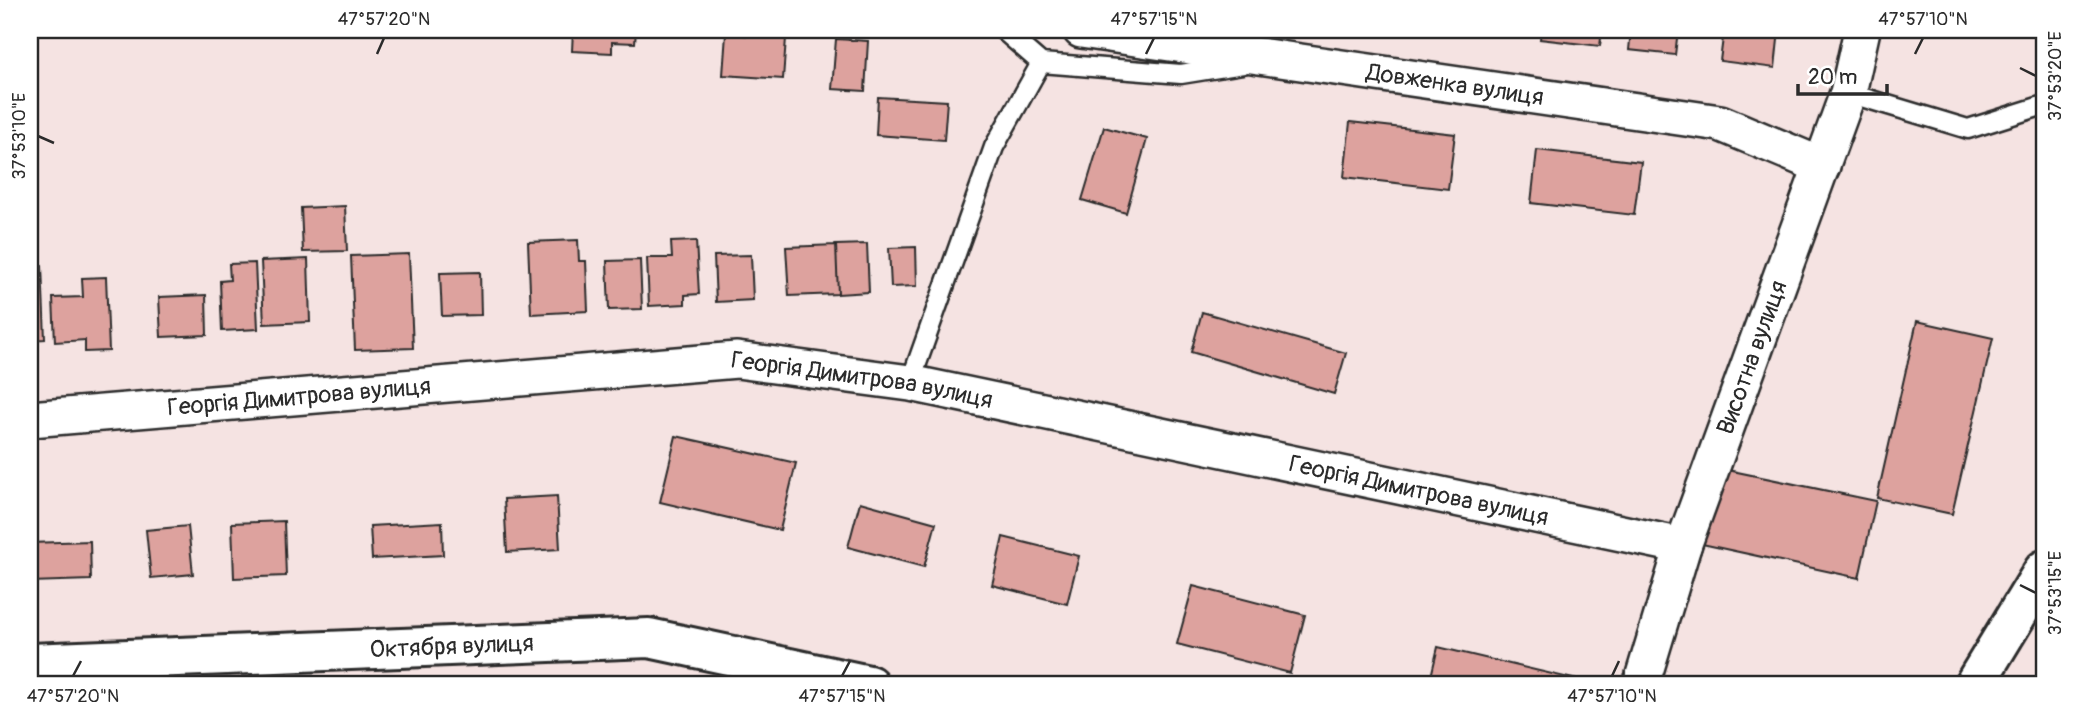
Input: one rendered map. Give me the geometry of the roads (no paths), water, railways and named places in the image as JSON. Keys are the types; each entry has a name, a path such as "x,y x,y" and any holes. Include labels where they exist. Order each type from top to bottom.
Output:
{"street":[{"name":"Довженка вулиця","path":"1081,30 1282,57 1720,123 1822,166"},
{"name":"Висотна вулиця","path":"1641,685 1683,547 1848,93 1862,30"},
{"name":"Георгія Димитрова вулиця","path":"30,419 737,360 911,383 1683,547"},
{"path":"1973,685 2044,570"},
{"name":"Октября вулиця","path":"30,663 649,638 869,685"}],"lane":[{"path":"1003,30 1041,63 1181,74 1282,57"},
{"path":"911,383 994,147 1041,63"},
{"path":"1848,93 1968,129 2044,105"}]}
